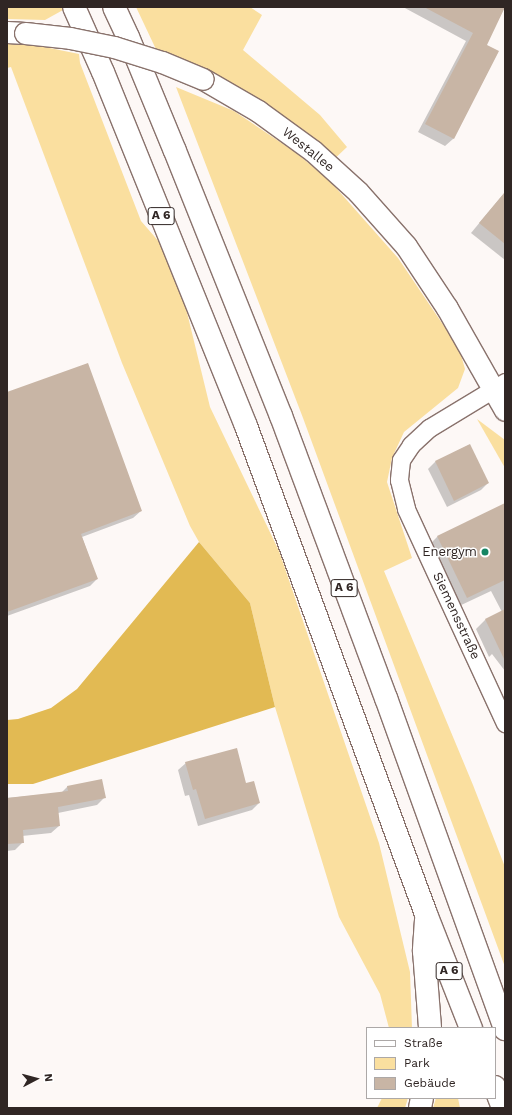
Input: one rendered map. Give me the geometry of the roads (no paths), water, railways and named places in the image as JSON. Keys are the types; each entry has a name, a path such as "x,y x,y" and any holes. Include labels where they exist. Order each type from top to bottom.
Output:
{"highway":[{"name":"A 6","path":"74,7 103,72 246,426 426,914 471,1027"},
{"name":"A 6","path":"114,7 128,36 175,151 272,395 386,698 505,1028"},
{"path":"426,914 424,951 430,1027"},
{"path":"496,1090 503,1108"}],"main road":[{"name":"Westallee","path":"16,33 70,38 114,48 162,62 203,79 258,111 313,151 358,192 406,246 499,385 505,410"}],"street":[{"name":"Siemensstraße","path":"499,385 429,428 411,446 401,460 399,480 406,509 505,723"}],"place":[{"name":"Energym","path":"485,552"}]}
